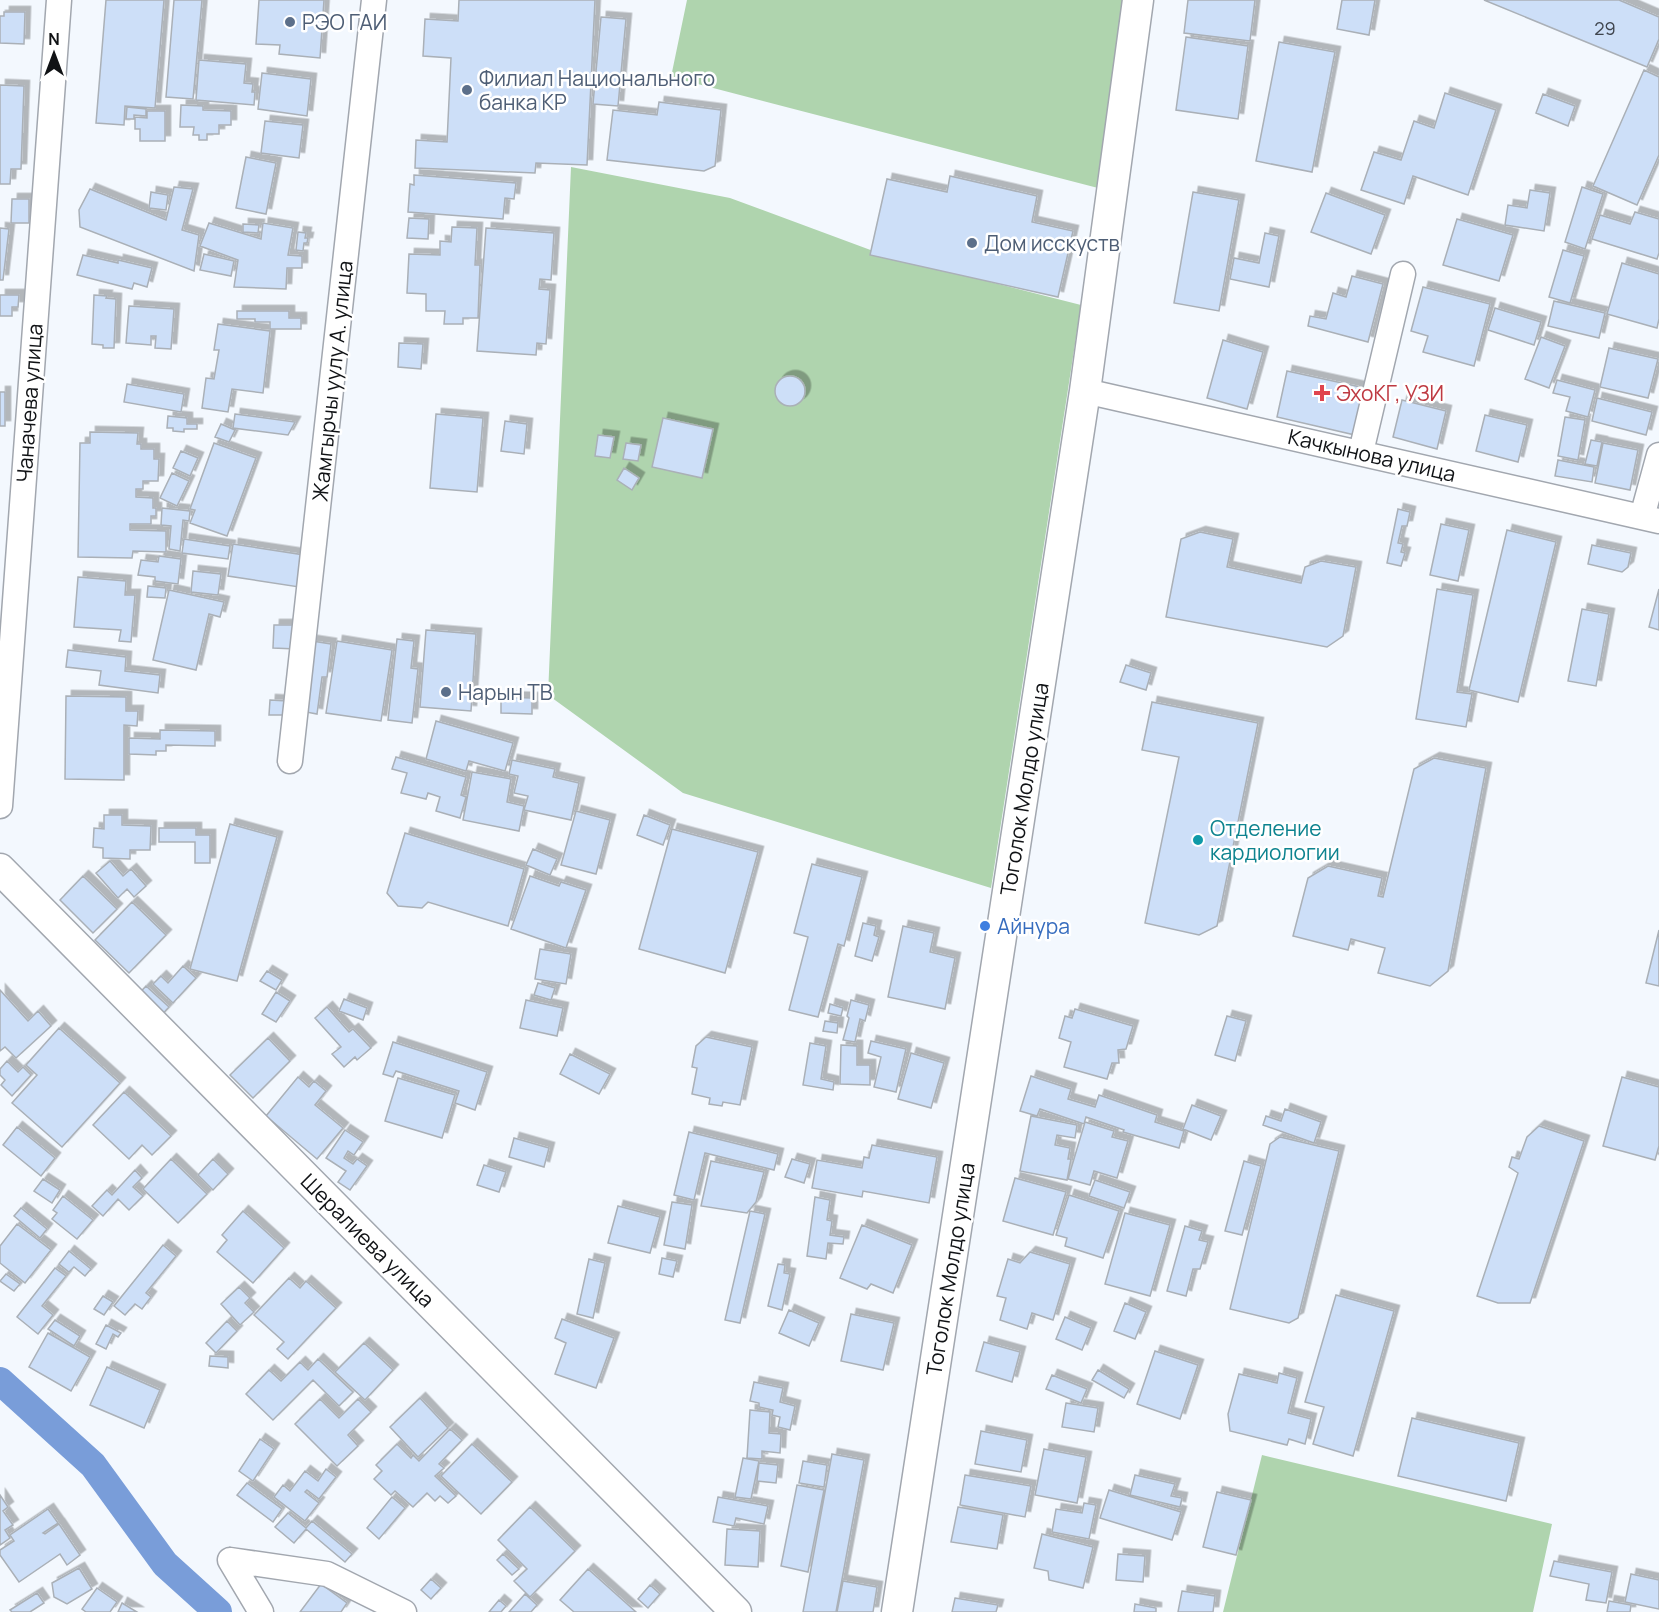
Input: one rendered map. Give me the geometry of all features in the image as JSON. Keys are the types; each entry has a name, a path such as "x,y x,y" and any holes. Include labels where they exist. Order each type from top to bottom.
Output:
{"street":[{"name":"Чаначева улица","path":"0,806 59,0"},
{"name":"Жамгырчы уулу А. улица","path":"290,761 374,0"},
{"name":"Тоголок Молдо улица","path":"897,1612 1085,391 1138,0"},
{"path":"1361,452 1402,274"},
{"name":"Качкынова улица","path":"1085,391 1651,519"},
{"path":"1651,519 1659,455"},
{"name":"Шералиева улица","path":"0,869 736,1612"},
{"path":"261,1612 230,1560 327,1574 404,1612"}],"green space":[{"path":"687,0 1124,0 1098,188 671,77"},
{"path":"571,167 730,198 884,255 1081,305 991,888 683,793 548,695"},
{"path":"1262,1455 1552,1524 1533,1612 1223,1612"}],"building":[{"path":"106,0 164,0 155,108 125,106 124,125 96,123"},
{"path":"174,0 202,0 193,99 166,97"},
{"name":"РЭО ГАИ","path":"259,0 324,0 320,58 279,54 280,45 256,44"},
{"path":"459,0 595,0 587,165 536,163 535,173 415,168 416,140 447,142 451,58 423,56 425,19 458,21"},
{"path":"1188,0 1255,0 1250,41 1184,33"},
{"path":"1342,0 1375,0 1369,35 1337,29"},
{"path":"1484,0 1619,0 1659,17 1659,39 1647,67"},
{"path":"4,12 25,12 24,44 0,43 0,16 4,16"},
{"path":"601,17 626,19 618,106 593,104"},
{"path":"1186,37 1248,46 1238,119 1176,110"},
{"path":"1279,42 1335,52 1312,172 1256,161"},
{"path":"199,60 246,64 244,83 253,84 254,105 196,100"},
{"path":"1644,70 1659,77 1659,155 1637,205 1593,186"},
{"path":"262,73 311,79 307,116 258,109"},
{"path":"0,85 24,86 21,169 11,169 10,184 0,184"},
{"path":"1445,93 1496,110 1468,195 1413,176 1404,204 1361,190 1374,152 1401,160 1414,121 1434,128"},
{"path":"1543,94 1575,106 1568,126 1536,113"},
{"path":"659,102 721,110 715,166 704,171 607,160 613,110 657,115"},
{"path":"181,105 203,106 203,110 231,111 231,125 219,125 219,134 207,134 207,140 199,140 199,135 193,135 194,127 180,127"},
{"path":"127,107 146,109 146,116 134,115 134,119 126,119"},
{"path":"147,111 165,111 165,141 140,141 140,129 135,129 135,117 147,118"},
{"path":"265,121 303,125 299,158 261,153"},
{"path":"246,157 276,163 266,214 236,208"},
{"path":"414,175 516,183 514,199 505,198 503,219 408,212 410,184 414,185"},
{"name":"Дом исскуств","path":"950,176 1037,196 1032,222 1073,231 1058,297 870,255 887,179 947,192"},
{"path":"174,187 193,189 182,230 199,235 194,271 80,227 79,210 90,189 166,220"},
{"path":"1582,187 1603,194 1585,249 1565,242"},
{"path":"1530,190 1550,193 1544,231 1505,225 1508,205 1527,208"},
{"path":"151,192 168,195 166,210 149,208"},
{"path":"1193,192 1239,200 1219,311 1174,303"},
{"path":"1326,193 1385,215 1371,254 1311,232"},
{"path":"12,199 29,199 29,223 11,223"},
{"path":"1635,212 1659,219 1657,259 1592,239 1600,215 1630,224"},
{"path":"409,218 429,219 428,239 407,238"},
{"path":"1457,219 1513,235 1499,281 1443,265"},
{"path":"209,223 261,239 263,223 293,228 288,255 302,256 302,268 287,268 286,289 234,287 238,260 200,246"},
{"path":"243,224 259,225 258,233 243,232"},
{"path":"452,227 477,228 475,265 480,265 478,318 463,318 463,324 444,324 445,311 426,311 426,294 407,293 409,254 440,255 440,241 451,242"},
{"path":"0,228 9,229 3,280 0,280"},
{"path":"486,228 554,233 551,280 540,279 539,289 550,290 546,344 537,343 536,355 477,351"},
{"path":"298,232 306,233 305,238 308,238 307,243 304,243 303,251 296,250"},
{"path":"1265,233 1279,236 1269,287 1230,279 1234,258 1259,263"},
{"path":"1563,250 1584,256 1570,303 1549,297"},
{"path":"204,254 234,261 231,276 200,270"},
{"path":"83,255 152,268 147,287 134,283 132,289 77,275"},
{"path":"1622,263 1659,274 1657,328 1607,314"},
{"path":"1352,276 1383,284 1368,342 1308,326 1310,316 1326,319 1333,293 1346,297"},
{"path":"1423,287 1490,304 1474,366 1423,352 1428,336 1411,331"},
{"path":"0,295 19,295 18,307 12,307 12,316 0,316"},
{"path":"94,295 116,299 114,348 103,348 103,345 92,344"},
{"path":"1554,301 1605,313 1599,338 1548,326"},
{"path":"129,306 174,309 171,349 155,348 156,336 151,336 151,345 126,343"},
{"path":"1495,308 1541,322 1534,345 1488,330"},
{"path":"237,311 289,311 289,318 301,318 301,329 270,329 270,322 237,319"},
{"path":"218,324 270,331 263,393 232,389 228,412 202,408 206,378 214,379 219,350 214,350"},
{"path":"1541,337 1565,346 1549,388 1525,379"},
{"path":"1223,340 1263,352 1247,409 1207,398"},
{"path":"399,343 423,344 421,369 398,367"},
{"path":"1609,348 1658,359 1648,398 1600,387"},
{"path":"1287,371 1365,388 1355,435 1277,417"},
{"path":"790,376 800,381 805,391 800,401 790,406 780,401 775,391 780,381"},
{"path":"1557,380 1595,390 1588,417 1566,411 1570,397 1553,393"},
{"path":"127,384 184,394 181,412 124,402"},
{"path":"0,392 5,392 5,426 0,426"},
{"path":"1597,398 1652,412 1646,435 1592,421"},
{"path":"1402,400 1446,411 1437,449 1393,437"},
{"path":"235,414 295,422 288,435 233,428"},
{"path":"436,414 483,418 477,492 430,488"},
{"path":"1485,415 1527,425 1518,462 1476,451"},
{"path":"168,416 187,418 187,424 197,424 197,429 184,429 184,432 173,431 173,428 167,428"},
{"path":"1565,417 1585,420 1578,460 1558,456"},
{"path":"663,418 713,429 702,478 652,467"},
{"path":"505,421 527,424 524,454 501,451"},
{"path":"221,424 235,430 229,442 215,437"},
{"path":"90,432 138,433 137,444 141,444 141,449 154,449 154,459 159,459 158,481 143,481 143,489 136,489 136,497 153,498 156,516 151,516 151,524 130,524 130,530 166,531 166,552 133,551 132,558 78,557 80,443 90,443"},
{"path":"598,435 614,437 610,458 595,456"},
{"path":"1591,440 1602,442 1597,466 1585,464"},
{"path":"214,443 256,458 227,536 190,523 195,510 190,509"},
{"path":"626,443 641,445 638,461 623,459"},
{"path":"1603,443 1638,450 1630,490 1595,483"},
{"path":"181,451 198,458 190,476 173,468"},
{"path":"1558,460 1594,467 1592,482 1555,476"},
{"path":"624,468 639,478 632,490 617,480"},
{"path":"172,473 189,481 177,506 160,498"},
{"path":"162,508 190,511 189,521 183,520 180,551 169,549 171,526 161,525"},
{"path":"1398,509 1410,512 1407,526 1402,526 1398,543 1403,544 1401,552 1405,553 1401,566 1387,563"},
{"path":"1441,524 1469,530 1458,581 1430,575"},
{"path":"1507,530 1556,542 1518,702 1469,690"},
{"path":"1200,532 1233,539 1227,567 1301,583 1305,567 1321,561 1356,567 1343,636 1327,647 1166,617 1181,539"},
{"path":"184,539 230,546 228,559 182,553"},
{"path":"233,544 304,555 299,587 228,576"},
{"path":"1592,545 1631,553 1628,567 1622,572 1588,564"},
{"path":"159,556 181,559 178,584 155,581 155,577 138,575 141,560 158,562"},
{"path":"193,571 221,574 218,595 191,592"},
{"path":"78,577 126,581 125,595 135,595 131,642 119,641 121,630 74,627"},
{"path":"148,586 166,588 165,598 147,597"},
{"path":"1437,589 1473,595 1457,692 1472,694 1466,727 1416,719"},
{"path":"1659,589 1659,630 1649,627"},
{"path":"169,590 224,602 220,617 209,614 196,670 153,660"},
{"path":"1582,609 1609,614 1596,686 1568,681"},
{"path":"274,625 297,625 296,649 273,648"},
{"path":"426,630 476,634 471,711 420,707"},
{"path":"397,639 414,641 411,668 418,669 412,723 388,720"},
{"path":"312,641 331,644 327,677 322,677 317,714 306,712"},
{"path":"337,641 392,650 381,721 326,713"},
{"path":"68,650 126,657 125,671 160,675 158,693 99,685 101,671 66,667"},
{"path":"1126,665 1151,673 1146,690 1120,682"},
{"path":"66,696 126,697 126,711 138,711 137,726 124,725 124,780 65,779"},
{"path":"501,697 532,698 532,714 501,713"},
{"path":"270,700 287,701 287,715 269,715"},
{"name":"Отделение кардиологии","path":"1152,702 1258,723 1217,926 1199,935 1145,923 1179,757 1142,750"},
{"path":"436,721 513,743 505,771 469,761 466,771 426,759"},
{"path":"160,730 215,731 215,746 166,745 166,751 156,751 156,755 129,754 129,738 160,739"},
{"path":"396,757 466,777 461,795 466,797 460,818 436,811 440,797 428,793 426,799 401,793 407,773 392,769"},
{"path":"1434,758 1486,768 1448,971 1430,986 1378,973 1385,948 1351,939 1348,950 1293,936 1308,878 1328,866 1382,878 1378,896 1383,897 1414,769"},
{"path":"512,760 555,769 553,777 579,783 571,820 524,810 528,796 514,793 518,776 509,774"},
{"path":"472,772 511,779 507,802 524,806 519,831 463,820"},
{"path":"576,811 610,820 596,874 561,865"},
{"path":"104,815 122,815 122,825 151,826 150,850 130,850 130,859 103,858 103,848 93,847 94,828 104,829"},
{"path":"644,815 670,825 663,845 637,835"},
{"path":"230,824 277,837 237,981 190,969"},
{"path":"159,828 196,828 196,835 210,835 210,863 195,863 195,842 159,842"},
{"path":"672,829 758,852 725,973 639,949"},
{"path":"405,833 524,869 508,926 428,902 422,908 398,906 387,893"},
{"path":"533,849 557,859 550,875 526,865"},
{"path":"110,861 123,876 131,869 146,886 134,897 127,889 118,898 96,873"},
{"path":"812,864 862,877 844,946 838,944 818,1017 789,1010 808,937 794,933"},
{"path":"83,876 117,909 93,933 60,900"},
{"path":"530,876 559,886 561,882 586,890 566,948 511,929"},
{"path":"132,902 166,935 129,973 95,940"},
{"path":"863,923 876,926 874,935 879,937 872,961 855,956"},
{"path":"903,926 934,933 930,952 955,958 945,1009 888,997"},
{"path":"1659,930 1659,986 1646,983"},
{"path":"540,949 571,954 566,984 535,979"},
{"path":"183,966 196,978 173,1003 153,984 161,976 168,983"},
{"path":"267,971 282,980 276,990 260,981"},
{"path":"538,983 555,988 551,1000 534,995"},
{"path":"146,986 169,1007 157,1020 134,999"},
{"path":"0,990 28,1021 38,1011 51,1026 16,1058 5,1047 0,1051"},
{"path":"276,992 290,1001 276,1022 262,1014"},
{"path":"344,999 367,1008 363,1020 339,1011"},
{"path":"526,1000 563,1008 557,1036 520,1028"},
{"path":"851,1000 869,1005 865,1021 860,1019 855,1042 843,1040"},
{"path":"830,1004 843,1008 841,1016 828,1013"},
{"path":"327,1007 349,1032 353,1029 371,1048 357,1060 355,1057 344,1067 332,1054 341,1047 315,1018"},
{"path":"1075,1009 1133,1026 1126,1049 1118,1050 1119,1063 1112,1063 1107,1079 1064,1067 1071,1042 1059,1038 1065,1016 1072,1018"},
{"path":"1227,1016 1246,1021 1235,1061 1215,1055"},
{"path":"825,1021 838,1023 837,1033 823,1031"},
{"path":"59,1028 120,1083 62,1147 12,1103 37,1075 26,1065"},
{"path":"706,1037 752,1047 740,1105 723,1102 722,1106 709,1104 710,1098 692,1094 697,1068 692,1067 696,1046"},
{"path":"268,1038 290,1061 253,1098 230,1075"},
{"path":"871,1041 906,1049 896,1092 874,1087 881,1057 868,1053"},
{"path":"393,1042 487,1072 475,1110 455,1103 459,1091 396,1071 393,1077 383,1074"},
{"path":"810,1043 826,1046 821,1079 834,1082 833,1090 803,1085"},
{"path":"841,1045 857,1046 857,1065 870,1065 870,1085 840,1084"},
{"path":"911,1053 944,1063 931,1108 898,1099"},
{"path":"570,1054 610,1074 599,1094 560,1074"},
{"path":"7,1061 18,1072 23,1067 31,1075 12,1096 1,1085 5,1080 0,1075 0,1069"},
{"path":"1031,1076 1071,1089 1068,1099 1095,1107 1099,1095 1157,1115 1155,1122 1184,1131 1179,1148 1123,1132 1124,1130 1086,1117 1084,1124 1040,1109 1037,1116 1020,1111"},
{"path":"298,1077 309,1087 314,1081 326,1091 315,1105 343,1128 317,1159 266,1116"},
{"path":"1622,1077 1659,1087 1659,1146 1655,1160 1603,1146"},
{"path":"398,1078 455,1095 442,1138 385,1121"},
{"path":"124,1092 171,1136 152,1155 142,1145 129,1159 93,1125"},
{"path":"1192,1105 1221,1116 1211,1140 1183,1129"},
{"path":"1285,1109 1321,1122 1314,1143 1263,1125 1266,1116 1281,1121"},
{"path":"1031,1116 1077,1125 1075,1138 1057,1135 1055,1145 1070,1148 1068,1159 1071,1159 1067,1180 1020,1171"},
{"path":"1085,1122 1114,1131 1112,1137 1128,1141 1117,1178 1094,1171 1090,1185 1068,1179"},
{"path":"1539,1126 1584,1141 1530,1303 1498,1303 1477,1296 1518,1173 1509,1167 1512,1157 1519,1159 1527,1137"},
{"path":"17,1127 55,1158 41,1176 3,1145"},
{"path":"345,1130 363,1142 354,1155 348,1151 344,1158 353,1164 357,1159 367,1166 350,1190 338,1182 346,1171 326,1158"},
{"path":"689,1132 778,1154 774,1170 705,1153 694,1200 674,1195"},
{"path":"1280,1137 1339,1151 1298,1318 1289,1323 1230,1309 1270,1144"},
{"path":"514,1138 549,1148 544,1167 509,1157"},
{"path":"872,1145 937,1157 929,1203 863,1191 862,1197 812,1188 817,1160 862,1168 864,1157 869,1158"},
{"path":"171,1159 207,1194 178,1223 143,1189"},
{"path":"213,1159 228,1174 213,1190 198,1175"},
{"path":"792,1159 810,1164 804,1183 785,1177"},
{"path":"711,1161 764,1172 756,1202 747,1213 701,1206"},
{"path":"1244,1161 1261,1166 1242,1235 1225,1231"},
{"path":"484,1165 506,1172 499,1192 477,1185"},
{"path":"135,1170 142,1178 133,1187 143,1196 129,1210 118,1199 103,1216 92,1206 107,1190 112,1195"},
{"path":"1015,1178 1066,1192 1053,1235 1003,1221"},
{"path":"43,1179 60,1190 52,1203 34,1191"},
{"path":"1095,1180 1130,1192 1124,1208 1089,1196"},
{"path":"1069,1195 1119,1211 1103,1258 1065,1246 1067,1238 1056,1235"},
{"path":"63,1196 93,1220 77,1239 52,1219 57,1213 53,1210"},
{"path":"815,1197 830,1200 827,1220 832,1221 830,1235 844,1237 843,1244 828,1243 826,1259 807,1256"},
{"path":"672,1202 692,1205 685,1249 664,1245"},
{"path":"618,1206 660,1217 650,1253 608,1243"},
{"path":"21,1208 47,1229 40,1238 14,1216"},
{"path":"243,1211 284,1248 253,1283 217,1252 227,1240 222,1235"},
{"path":"750,1211 765,1214 740,1323 725,1320"},
{"path":"1125,1213 1170,1225 1150,1296 1105,1284"},
{"path":"17,1224 51,1250 25,1283 0,1263 0,1246"},
{"path":"862,1225 912,1245 893,1293 871,1284 867,1289 840,1278"},
{"path":"1185,1226 1202,1231 1199,1240 1208,1242 1200,1269 1193,1269 1186,1296 1167,1291"},
{"path":"163,1245 176,1256 146,1293 151,1297 142,1309 135,1304 125,1315 114,1306"},
{"path":"69,1251 91,1269 85,1276 74,1267 69,1272 59,1264"},
{"path":"1030,1252 1070,1264 1053,1320 1032,1313 1027,1329 1000,1320 1006,1298 997,1296 1008,1259 1020,1263"},
{"path":"662,1258 677,1261 673,1277 659,1274"},
{"path":"589,1259 605,1263 593,1318 577,1314"},
{"path":"778,1264 785,1265 784,1273 790,1274 782,1310 768,1306"},
{"path":"55,1268 66,1276 42,1306 53,1315 38,1334 17,1317"},
{"path":"6,1274 20,1284 14,1291 0,1281"},
{"path":"289,1278 300,1288 306,1281 336,1308 288,1359 277,1349 284,1342 254,1315"},
{"path":"239,1287 250,1298 245,1303 254,1312 240,1325 221,1304"},
{"path":"1336,1295 1394,1311 1353,1456 1313,1444 1324,1407 1305,1402"},
{"path":"103,1296 113,1302 104,1315 94,1309"},
{"path":"1125,1303 1146,1312 1135,1339 1114,1331"},
{"path":"789,1310 819,1323 809,1346 779,1333"},
{"path":"851,1314 894,1323 883,1370 841,1361"},
{"path":"1065,1317 1091,1328 1082,1350 1056,1339"},
{"path":"562,1319 614,1338 596,1388 555,1374 566,1343 555,1338"},
{"path":"55,1320 80,1336 74,1346 48,1329"},
{"path":"227,1321 237,1331 216,1353 206,1343"},
{"path":"106,1325 121,1333 118,1337 113,1334 106,1349 96,1344"},
{"path":"48,1333 90,1357 71,1391 29,1367"},
{"path":"984,1342 1020,1352 1012,1382 976,1371"},
{"path":"364,1343 393,1370 365,1400 335,1372"},
{"path":"1155,1351 1198,1365 1180,1419 1137,1404"},
{"path":"210,1356 228,1357 228,1368 209,1366"},
{"path":"318,1359 353,1392 339,1406 313,1380 273,1420 246,1394 269,1370 281,1381 300,1362 308,1370"},
{"path":"107,1367 160,1390 144,1428 90,1405"},
{"path":"1098,1370 1129,1389 1124,1398 1092,1380"},
{"path":"1279,1373 1297,1378 1288,1413 1311,1419 1305,1444 1289,1439 1287,1445 1230,1431 1228,1414 1239,1374 1277,1383"},
{"path":"1052,1375 1087,1389 1081,1403 1046,1389"},
{"path":"754,1382 783,1388 780,1402 795,1406 790,1430 778,1427 780,1417 772,1415 773,1410 759,1407 759,1403 750,1401"},
{"path":"420,1398 448,1428 418,1457 390,1427"},
{"path":"320,1399 339,1418 358,1399 371,1412 348,1435 358,1446 337,1466 295,1424"},
{"path":"1066,1403 1098,1408 1094,1432 1062,1427"},
{"path":"750,1410 770,1412 769,1433 781,1434 780,1453 762,1451 762,1459 747,1458"},
{"path":"1412,1418 1519,1443 1506,1501 1398,1476"},
{"path":"450,1429 462,1440 439,1464 444,1468 435,1476 456,1496 448,1503 440,1496 435,1501 427,1493 413,1507 395,1491 391,1495 374,1479 382,1471 376,1465 397,1444 411,1458 413,1455 419,1461"},
{"path":"981,1431 1027,1440 1021,1472 975,1464"},
{"path":"260,1439 274,1449 253,1481 239,1471"},
{"path":"472,1444 512,1482 481,1514 441,1476"},
{"path":"1044,1449 1086,1457 1077,1503 1035,1495"},
{"path":"832,1454 864,1460 836,1612 803,1612"},
{"path":"743,1458 759,1461 751,1499 735,1497"},
{"path":"803,1461 827,1465 824,1487 799,1483"},
{"path":"759,1463 778,1465 776,1483 757,1481"},
{"path":"326,1469 336,1477 319,1499 307,1490 305,1492 319,1503 305,1521 274,1497 283,1485 290,1491 305,1471 318,1481"},
{"path":"965,1475 1031,1486 1025,1517 960,1505"},
{"path":"1135,1475 1175,1484 1171,1496 1182,1498 1180,1507 1130,1495"},
{"path":"247,1483 282,1509 273,1522 237,1495"},
{"path":"797,1485 824,1490 808,1572 781,1566"},
{"path":"1109,1490 1181,1512 1172,1540 1100,1518"},
{"path":"1217,1492 1251,1500 1236,1555 1203,1547"},
{"path":"0,1495 8,1507 3,1511 13,1525 5,1530 10,1538 0,1545"},
{"path":"392,1497 405,1508 379,1539 367,1528"},
{"path":"718,1497 768,1506 764,1524 736,1518 734,1526 713,1522"},
{"path":"1084,1503 1096,1505 1089,1539 1052,1532 1056,1509 1082,1513"},
{"path":"530,1507 575,1551 530,1597 514,1581 527,1569 498,1540"},
{"path":"958,1507 1003,1515 997,1549 951,1542"},
{"path":"48,1509 58,1523 43,1533 45,1534 59,1524 80,1555 67,1565 60,1554 19,1582 0,1555 0,1550 14,1541 10,1535"},
{"path":"288,1513 306,1528 312,1521 352,1554 345,1562 306,1529 294,1543 275,1527"},
{"path":"727,1529 760,1531 758,1567 725,1565"},
{"path":"1042,1534 1093,1547 1083,1588 1049,1580 1048,1571 1034,1568"},
{"path":"503,1554 519,1569 512,1575 497,1560"},
{"path":"1118,1554 1145,1556 1143,1582 1116,1580"},
{"path":"1554,1561 1612,1572 1606,1603 1586,1600 1589,1584 1550,1576"},
{"path":"79,1568 92,1589 67,1604 54,1597 52,1583"},
{"path":"588,1569 636,1612 574,1612 560,1600"},
{"path":"1631,1574 1659,1580 1659,1609 1625,1602"},
{"path":"431,1579 441,1588 431,1599 421,1590"},
{"path":"843,1581 877,1587 873,1612 837,1612"},
{"path":"321,1584 347,1603 341,1612 300,1612"},
{"path":"650,1585 660,1594 648,1608 638,1599"},
{"path":"97,1588 117,1602 110,1612 86,1612 82,1609"},
{"path":"1182,1591 1215,1596 1213,1612 1178,1612"},
{"path":"37,1593 44,1603 30,1612 10,1610"},
{"path":"525,1594 537,1605 531,1612 509,1612"},
{"path":"955,1598 998,1605 996,1612 952,1612"},
{"path":"499,1600 506,1606 501,1612 489,1612"},
{"path":"1609,1601 1631,1605 1630,1612 1607,1612"},
{"path":"122,1603 137,1612 118,1612"},
{"path":"1135,1604 1156,1608 1156,1612 1134,1612"}],"waterway":[{"path":"0,1381 93,1465 165,1564 218,1612"}],"place":[{"name":"РЭО ГАИ","path":"290,22"},
{"name":"Филиал Национального банка КР","path":"467,90"},
{"name":"Дом исскуств","path":"972,243"},
{"name":"ЭхоКГ, УЗИ","path":"1322,393"},
{"name":"Нарын ТВ","path":"446,692"},
{"name":"Отделение кардиологии","path":"1198,840"},
{"name":"Айнура","path":"985,926"}]}
